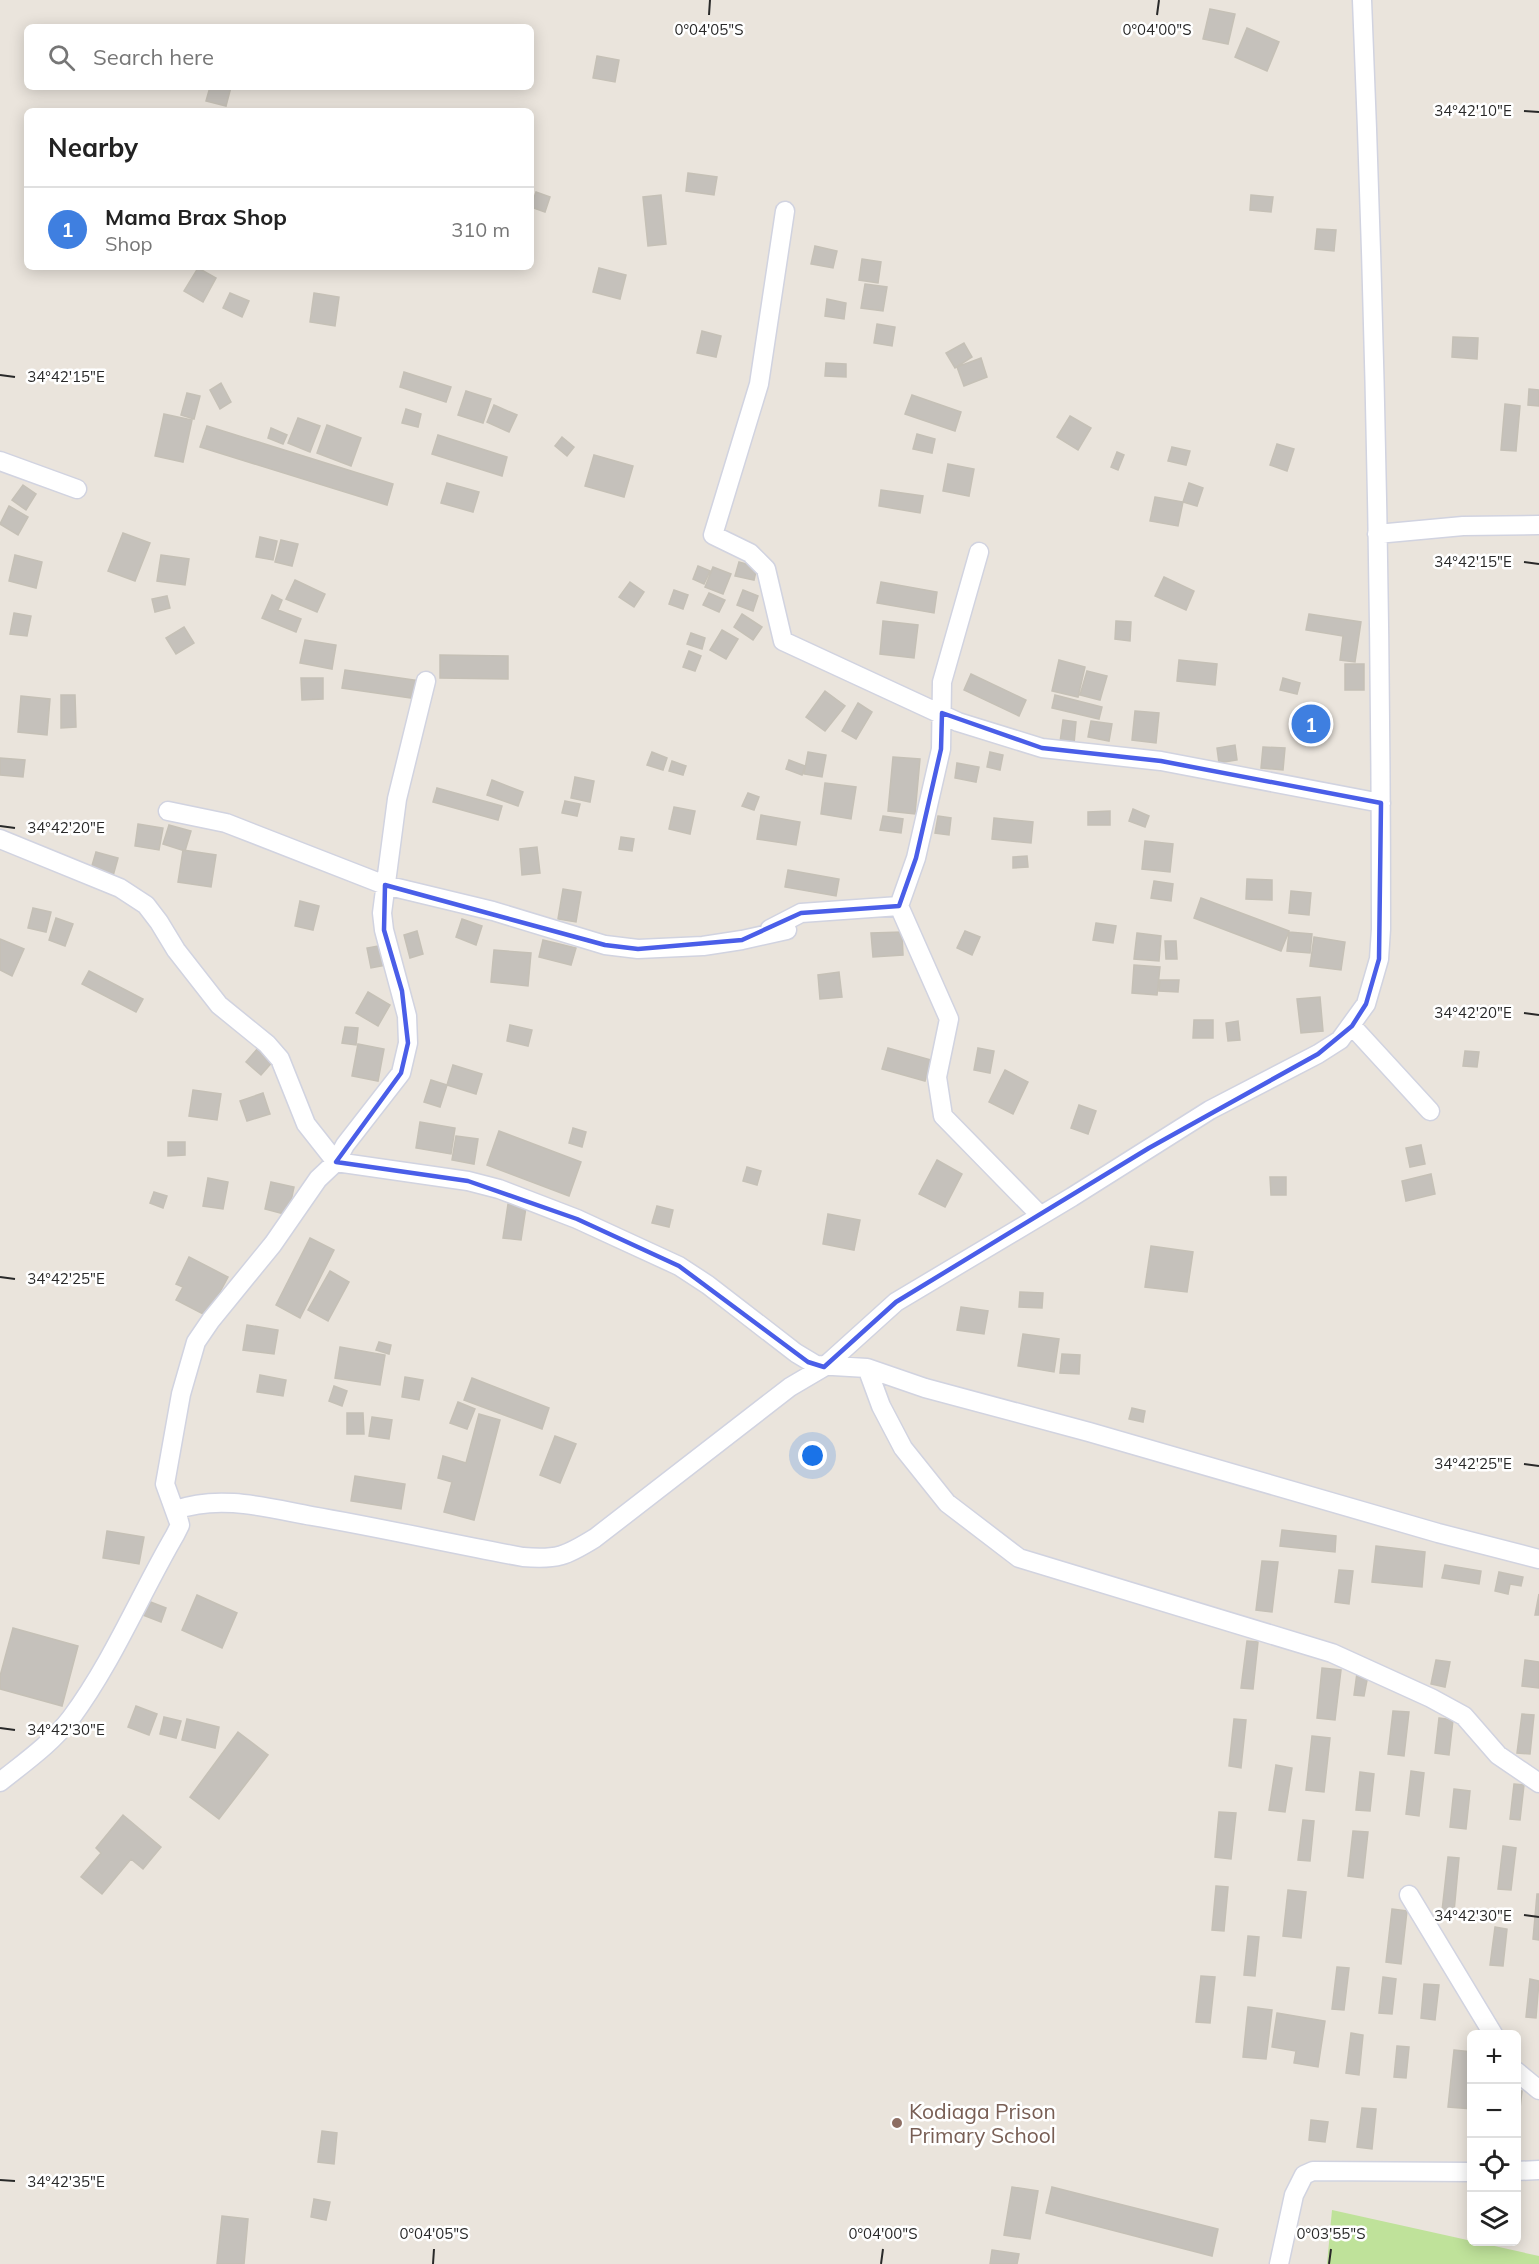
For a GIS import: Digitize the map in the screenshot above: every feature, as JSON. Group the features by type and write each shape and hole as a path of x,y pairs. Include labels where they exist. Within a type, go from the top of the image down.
{"street":[{"path":"0,1782 50,1741 70,1719 98,1677 180,1525 176,1510 187,1506 237,1503 353,1523 523,1557 546,1559 567,1555 595,1538 790,1387 824,1367 896,1302 1210,1110 1325,1050 1340,1040 1352,1026 1366,1004 1379,959 1381,929 1373,294 1362,0"},
{"path":"785,211 759,384 713,535 750,553 766,569 783,641 958,722 1042,748 1161,761 1381,803"},
{"path":"0,461 76,489"},
{"path":"1377,534 1463,526 1539,525"},
{"path":"979,552 942,682 941,749 916,858 899,906 949,1019 937,1077 943,1116 1040,1215"},
{"path":"180,1525 165,1484 181,1394 196,1342 273,1244 318,1179 336,1162 345,1144 401,1073 408,1043 407,1016 384,930 382,913 397,799 426,681"},
{"path":"168,811 226,823 385,885 493,911 605,945 638,949 703,946 787,930"},
{"path":"0,839 120,888 146,905 176,950 219,1005 267,1044 280,1059 306,1124 336,1162 478,1184 499,1189 577,1219 679,1266 708,1285 808,1362 824,1367 867,1368 925,1388 1089,1432 1438,1533 1539,1559"},
{"path":"755,937 801,913 899,906"},
{"path":"1352,1026 1430,1111"},
{"path":"867,1368 881,1406 903,1448 932,1485 947,1503 1019,1558 1332,1653 1431,1698 1464,1716 1498,1755 1539,1783"},
{"path":"1409,1895 1491,2030"},
{"path":"1521,2074 1539,2090"},
{"path":"1521,2171 1539,2170"},
{"path":"1279,2264 1294,2195 1304,2175 1313,2171 1467,2172"}],"highlighted area":[{"path":"942,713 1042,748 1161,761 1381,803 1379,959 1366,1004 1352,1026 1318,1054 1149,1148 896,1302 824,1367 808,1362 679,1266 577,1219 468,1181 336,1162 401,1073 408,1043 402,991 384,930 385,885 605,945 638,949 742,940 801,913 899,906 916,858 941,749"}],"green space":[{"path":"1332,2210 1467,2240 1467,2246 1494,2246 1539,2256 1539,2264 1327,2264"}],"building":[{"path":"1210,9 1235,14 1228,44 1203,39"},
{"path":"1247,28 1279,42 1267,71 1235,57"},
{"path":"597,56 619,60 615,82 593,78"},
{"path":"209,90 230,90 226,106 206,101"},
{"path":"688,173 717,177 714,195 686,191"},
{"path":"536,192 550,197 545,212 534,208"},
{"path":"661,195 666,244 648,246 643,197"},
{"path":"1251,195 1273,197 1271,212 1250,210"},
{"path":"1317,229 1336,230 1334,251 1315,249"},
{"path":"815,246 837,251 833,268 811,264"},
{"path":"862,259 881,262 878,283 859,280"},
{"path":"599,268 626,275 620,299 593,292"},
{"path":"197,270 202,270 216,278 203,302 184,291"},
{"path":"865,284 887,287 883,311 861,308"},
{"path":"230,293 249,301 242,317 223,308"},
{"path":"314,293 339,297 335,326 310,322"},
{"path":"827,299 846,303 844,319 825,316"},
{"path":"877,324 895,327 892,346 874,343"},
{"path":"702,331 721,336 716,357 697,353"},
{"path":"1453,337 1478,338 1477,359 1452,357"},
{"path":"964,343 972,357 955,368 946,353"},
{"path":"981,358 987,377 964,386 957,367"},
{"path":"826,363 846,364 846,377 825,376"},
{"path":"404,372 451,387 446,402 400,387"},
{"path":"221,383 231,402 220,409 210,390"},
{"path":"1529,389 1539,390 1539,406 1528,405"},
{"path":"466,391 491,399 483,423 458,415"},
{"path":"187,393 200,396 194,419 181,415"},
{"path":"912,395 961,412 955,431 905,414"},
{"path":"1505,404 1520,406 1516,451 1501,450"},
{"path":"494,405 517,415 509,432 487,422"},
{"path":"406,409 421,414 418,427 402,423"},
{"path":"164,414 192,420 183,462 155,456"},
{"path":"1070,416 1091,428 1078,450 1057,437"},
{"path":"298,418 320,426 310,452 288,443"},
{"path":"327,425 361,438 351,466 317,453"},
{"path":"207,426 393,484 387,505 200,447"},
{"path":"271,428 287,435 283,444 268,438"},
{"path":"917,434 935,439 932,453 913,449"},
{"path":"438,435 507,457 502,476 432,454"},
{"path":"562,437 574,447 567,456 555,446"},
{"path":"1277,444 1294,449 1287,471 1270,465"},
{"path":"1172,447 1190,451 1186,465 1168,461"},
{"path":"1117,452 1124,455 1118,470 1111,467"},
{"path":"594,455 633,466 624,497 585,486"},
{"path":"948,464 974,469 969,496 943,491"},
{"path":"447,483 479,492 473,512 441,503"},
{"path":"1189,483 1203,488 1197,506 1183,502"},
{"path":"23,485 36,494 26,510 12,500"},
{"path":"881,490 923,496 920,513 879,506"},
{"path":"1155,497 1183,502 1178,526 1150,521"},
{"path":"9,506 28,517 18,535 0,524"},
{"path":"123,533 150,543 135,581 108,571"},
{"path":"260,537 277,541 273,560 256,557"},
{"path":"281,540 298,544 292,566 275,562"},
{"path":"15,555 42,562 36,588 9,581"},
{"path":"161,555 189,559 185,585 157,581"},
{"path":"739,562 757,567 754,580 735,576"},
{"path":"698,566 710,571 704,584 693,579"},
{"path":"713,567 731,574 723,594 705,587"},
{"path":"1164,577 1194,591 1186,610 1155,596"},
{"path":"295,580 325,594 317,612 286,599"},
{"path":"630,582 644,592 634,607 619,597"},
{"path":"881,582 937,592 934,613 877,603"},
{"path":"674,590 688,595 683,609 669,604"},
{"path":"743,590 758,596 753,611 737,605"},
{"path":"709,593 725,600 719,612 703,605"},
{"path":"272,595 282,600 278,610 301,619 296,632 262,618"},
{"path":"167,596 170,608 155,612 152,599"},
{"path":"14,613 31,616 27,636 10,634"},
{"path":"742,614 762,627 753,640 734,627"},
{"path":"1309,614 1361,622 1355,662 1340,660 1343,636 1306,630"},
{"path":"883,621 918,625 914,658 880,654"},
{"path":"1116,621 1131,622 1130,641 1115,639"},
{"path":"184,627 194,643 176,654 166,638"},
{"path":"722,630 738,639 726,659 710,650"},
{"path":"691,633 705,638 702,649 687,644"},
{"path":"305,640 336,645 332,669 300,663"},
{"path":"689,651 701,656 695,671 683,667"},
{"path":"440,655 508,656 508,679 440,678"},
{"path":"1059,660 1085,667 1078,697 1052,691"},
{"path":"1179,660 1217,664 1215,685 1177,681"},
{"path":"1345,664 1364,664 1364,690 1345,690"},
{"path":"345,670 420,681 417,699 342,688"},
{"path":"1087,671 1107,676 1100,700 1080,695"},
{"path":"971,674 1026,700 1019,716 964,690"},
{"path":"301,678 323,678 323,699 302,700"},
{"path":"1283,678 1300,683 1297,694 1280,690"},
{"path":"825,691 845,706 825,731 806,717"},
{"path":"61,695 75,695 76,727 61,728"},
{"path":"1055,695 1102,707 1099,719 1052,708"},
{"path":"21,696 50,699 47,735 18,732"},
{"path":"858,703 872,712 856,739 842,731"},
{"path":"1135,711 1159,713 1156,743 1132,740"},
{"path":"1063,720 1076,722 1074,744 1060,742"},
{"path":"1091,721 1112,724 1109,741 1088,737"},
{"path":"1235,745 1237,760 1219,763 1217,748"},
{"path":"1263,747 1285,748 1283,770 1261,768"},
{"path":"652,752 667,758 663,770 647,765"},
{"path":"808,752 826,755 822,777 804,774"},
{"path":"990,752 1003,755 1000,770 987,767"},
{"path":"893,757 920,759 915,814 888,811"},
{"path":"0,758 25,760 23,777 0,775"},
{"path":"789,760 805,766 802,775 786,769"},
{"path":"672,761 686,766 683,775 669,771"},
{"path":"957,763 979,767 976,782 955,778"},
{"path":"575,777 594,781 590,802 571,798"},
{"path":"492,780 523,792 518,806 487,795"},
{"path":"825,783 856,787 851,819 821,814"},
{"path":"437,788 502,806 498,820 433,802"},
{"path":"748,793 759,797 754,810 742,806"},
{"path":"565,801 580,804 577,816 562,813"},
{"path":"674,807 695,811 690,834 669,829"},
{"path":"1133,809 1149,816 1145,827 1129,821"},
{"path":"1110,811 1110,825 1088,825 1088,812"},
{"path":"761,815 800,822 796,845 757,839"},
{"path":"883,816 903,819 901,833 880,830"},
{"path":"938,816 951,818 949,835 935,833"},
{"path":"994,818 1033,822 1031,843 992,839"},
{"path":"138,824 163,828 159,850 135,846"},
{"path":"169,825 191,831 185,851 163,844"},
{"path":"621,837 634,839 632,851 619,849"},
{"path":"1145,841 1173,844 1170,872 1142,869"},
{"path":"537,847 540,873 522,875 520,849"},
{"path":"183,850 216,855 211,887 178,882"},
{"path":"96,852 118,858 113,876 91,869"},
{"path":"1027,856 1028,867 1013,868 1013,857"},
{"path":"788,870 839,879 836,896 785,887"},
{"path":"1247,879 1272,880 1272,900 1246,899"},
{"path":"1154,881 1173,884 1171,901 1151,898"},
{"path":"563,889 581,892 576,922 558,919"},
{"path":"1291,891 1311,893 1309,915 1289,913"},
{"path":"1201,898 1289,931 1281,951 1194,918"},
{"path":"300,901 319,906 313,930 295,926"},
{"path":"33,908 51,912 46,932 28,928"},
{"path":"56,918 73,924 65,946 49,940"},
{"path":"462,919 482,926 476,945 456,937"},
{"path":"1096,923 1116,926 1113,943 1093,940"},
{"path":"417,931 423,954 410,958 404,935"},
{"path":"965,931 980,937 972,955 957,948"},
{"path":"902,932 903,955 873,957 871,933"},
{"path":"1289,932 1312,934 1310,953 1287,951"},
{"path":"1137,933 1161,936 1159,961 1134,959"},
{"path":"1314,937 1345,942 1341,970 1310,966"},
{"path":"0,939 24,949 12,976 0,970"},
{"path":"543,940 576,948 571,965 539,957"},
{"path":"1165,941 1176,941 1177,959 1166,959"},
{"path":"383,945 387,965 371,968 367,948"},
{"path":"494,950 531,953 528,986 491,982"},
{"path":"1134,965 1160,967 1157,995 1132,993"},
{"path":"89,971 143,999 136,1012 82,984"},
{"path":"839,972 842,997 820,999 818,975"},
{"path":"1160,980 1179,980 1178,992 1159,991"},
{"path":"368,992 390,1005 378,1026 356,1013"},
{"path":"1320,997 1323,1031 1301,1033 1297,999"},
{"path":"1194,1020 1213,1020 1213,1038 1193,1038"},
{"path":"1238,1021 1240,1040 1228,1041 1226,1023"},
{"path":"510,1025 532,1030 528,1046 507,1041"},
{"path":"345,1027 358,1028 356,1045 342,1043"},
{"path":"358,1044 384,1049 378,1081 352,1076"},
{"path":"259,1047 274,1060 261,1075 246,1062"},
{"path":"888,1048 931,1060 925,1081 882,1069"},
{"path":"978,1048 994,1051 990,1073 974,1070"},
{"path":"1465,1051 1479,1052 1477,1067 1463,1066"},
{"path":"453,1065 482,1074 476,1094 447,1085"},
{"path":"1005,1070 1028,1082 1013,1114 989,1102"},
{"path":"431,1080 447,1085 440,1107 424,1102"},
{"path":"193,1090 221,1094 217,1120 189,1116"},
{"path":"263,1093 270,1114 247,1121 240,1101"},
{"path":"1079,1105 1096,1111 1088,1134 1071,1128"},
{"path":"420,1122 455,1128 451,1154 416,1148"},
{"path":"573,1128 586,1132 582,1147 569,1143"},
{"path":"499,1131 581,1162 569,1196 487,1165"},
{"path":"456,1136 478,1139 474,1164 452,1160"},
{"path":"168,1142 185,1142 185,1155 168,1156"},
{"path":"1421,1145 1425,1164 1410,1167 1406,1148"},
{"path":"937,1160 962,1174 945,1207 919,1194"},
{"path":"747,1167 761,1171 757,1185 743,1181"},
{"path":"1431,1174 1435,1194 1406,1201 1402,1181"},
{"path":"1270,1177 1286,1177 1286,1195 1271,1195"},
{"path":"208,1178 228,1182 223,1209 203,1206"},
{"path":"271,1182 294,1187 288,1215 265,1209"},
{"path":"154,1192 167,1196 163,1208 150,1203"},
{"path":"508,1204 526,1207 521,1240 503,1238"},
{"path":"657,1206 673,1210 669,1227 652,1223"},
{"path":"828,1214 860,1220 854,1250 823,1244"},
{"path":"310,1238 334,1250 300,1318 276,1305"},
{"path":"1151,1246 1193,1252 1187,1292 1145,1287"},
{"path":"189,1257 228,1277 207,1316 176,1300 183,1287 176,1284"},
{"path":"330,1271 349,1282 328,1321 308,1310"},
{"path":"1020,1292 1043,1293 1042,1308 1019,1307"},
{"path":"961,1307 988,1311 984,1334 957,1330"},
{"path":"247,1325 278,1330 274,1354 243,1350"},
{"path":"1023,1334 1059,1339 1054,1372 1018,1366"},
{"path":"379,1342 391,1345 389,1354 376,1350"},
{"path":"340,1347 385,1355 380,1385 335,1378"},
{"path":"1062,1354 1080,1355 1079,1374 1060,1373"},
{"path":"260,1375 286,1380 283,1396 257,1392"},
{"path":"405,1377 423,1380 419,1400 402,1397"},
{"path":"472,1378 549,1408 542,1429 464,1400"},
{"path":"334,1386 347,1391 342,1406 329,1401"},
{"path":"458,1402 475,1409 467,1429 450,1423"},
{"path":"1132,1408 1145,1411 1143,1422 1129,1419"},
{"path":"347,1413 363,1413 364,1434 347,1434"},
{"path":"479,1414 500,1420 474,1520 444,1512 452,1482 438,1478 443,1456 466,1463"},
{"path":"372,1417 392,1420 389,1439 369,1436"},
{"path":"555,1436 576,1444 560,1483 540,1475"},
{"path":"355,1476 405,1484 401,1509 351,1501"},
{"path":"1282,1530 1336,1536 1335,1552 1280,1546"},
{"path":"107,1531 144,1537 139,1564 103,1558"},
{"path":"1376,1546 1425,1552 1422,1587 1372,1582"},
{"path":"1262,1561 1278,1562 1272,1612 1256,1610"},
{"path":"1445,1565 1481,1571 1479,1584 1442,1578"},
{"path":"1339,1570 1353,1571 1349,1604 1335,1602"},
{"path":"1499,1572 1523,1577 1521,1586 1510,1584 1508,1594 1495,1591"},
{"path":"1539,1594 1539,1615 1535,1615"},
{"path":"197,1595 237,1613 222,1648 182,1630"},
{"path":"148,1601 166,1608 161,1622 143,1615"},
{"path":"13,1628 78,1646 62,1706 0,1689 0,1676"},
{"path":"1247,1641 1258,1642 1253,1689 1241,1688"},
{"path":"1436,1660 1450,1662 1445,1687 1431,1684"},
{"path":"1525,1660 1539,1662 1539,1688 1522,1686"},
{"path":"1322,1668 1341,1670 1335,1720 1317,1718"},
{"path":"1357,1673 1368,1675 1364,1696 1354,1695"},
{"path":"136,1706 157,1714 149,1735 128,1727"},
{"path":"1393,1711 1409,1712 1404,1756 1388,1754"},
{"path":"1522,1714 1534,1715 1530,1754 1517,1753"},
{"path":"164,1717 181,1721 176,1738 160,1734"},
{"path":"1439,1718 1453,1720 1449,1755 1435,1753"},
{"path":"187,1719 219,1727 215,1748 182,1740"},
{"path":"1234,1719 1246,1720 1241,1768 1229,1766"},
{"path":"238,1732 268,1755 219,1819 190,1797"},
{"path":"1312,1736 1330,1738 1324,1792 1306,1790"},
{"path":"1276,1765 1292,1768 1285,1812 1269,1810"},
{"path":"1411,1771 1424,1773 1419,1816 1406,1814"},
{"path":"1360,1772 1374,1774 1370,1811 1356,1810"},
{"path":"1514,1784 1524,1785 1520,1820 1510,1819"},
{"path":"1454,1789 1470,1791 1466,1829 1450,1827"},
{"path":"1219,1812 1236,1813 1231,1859 1215,1857"},
{"path":"123,1815 161,1847 143,1869 131,1859 102,1894 81,1877 101,1853 96,1848"},
{"path":"1303,1820 1314,1821 1310,1861 1298,1860"},
{"path":"1353,1831 1368,1832 1363,1878 1348,1876"},
{"path":"1503,1846 1516,1848 1511,1890 1498,1889"},
{"path":"1448,1857 1459,1858 1454,1912 1442,1911"},
{"path":"1216,1886 1228,1887 1224,1931 1212,1930"},
{"path":"1288,1890 1306,1892 1301,1938 1283,1936"},
{"path":"1537,1894 1539,1894 1539,1940 1533,1939"},
{"path":"1392,1909 1407,1911 1401,1964 1386,1962"},
{"path":"1495,1927 1507,1929 1503,1966 1490,1965"},
{"path":"1248,1936 1259,1937 1255,1976 1244,1975"},
{"path":"1337,1967 1349,1968 1344,2010 1332,2009"},
{"path":"1201,1976 1215,1977 1210,2023 1196,2022"},
{"path":"1383,1977 1396,1979 1392,2014 1379,2013"},
{"path":"1530,1979 1539,1981 1536,2018 1526,2017"},
{"path":"1424,1984 1439,1985 1435,2020 1421,2018"},
{"path":"1248,2007 1272,2010 1266,2059 1243,2057"},
{"path":"1277,2013 1325,2021 1318,2067 1294,2063 1296,2051 1272,2047"},
{"path":"1351,2033 1363,2035 1359,2075 1346,2073"},
{"path":"1397,2046 1409,2047 1406,2078 1394,2077"},
{"path":"1454,2050 1467,2051 1467,2109 1448,2107"},
{"path":"1362,2108 1376,2109 1372,2149 1357,2147"},
{"path":"1311,2120 1328,2122 1325,2142 1309,2140"},
{"path":"322,2131 337,2133 334,2164 318,2162"},
{"path":"1012,2187 1038,2191 1030,2239 1004,2235"},
{"path":"1052,2187 1218,2229 1212,2256 1046,2213"},
{"path":"314,2199 330,2202 326,2220 311,2217"},
{"path":"222,2216 248,2219 244,2264 217,2264"},
{"path":"992,2250 1019,2254 1017,2264 990,2264"}],"place":[{"name":"Mama Brax Shop","path":"1311,724"},
{"name":"Kodiaga Prison Primary School","path":"897,2123"}]}
